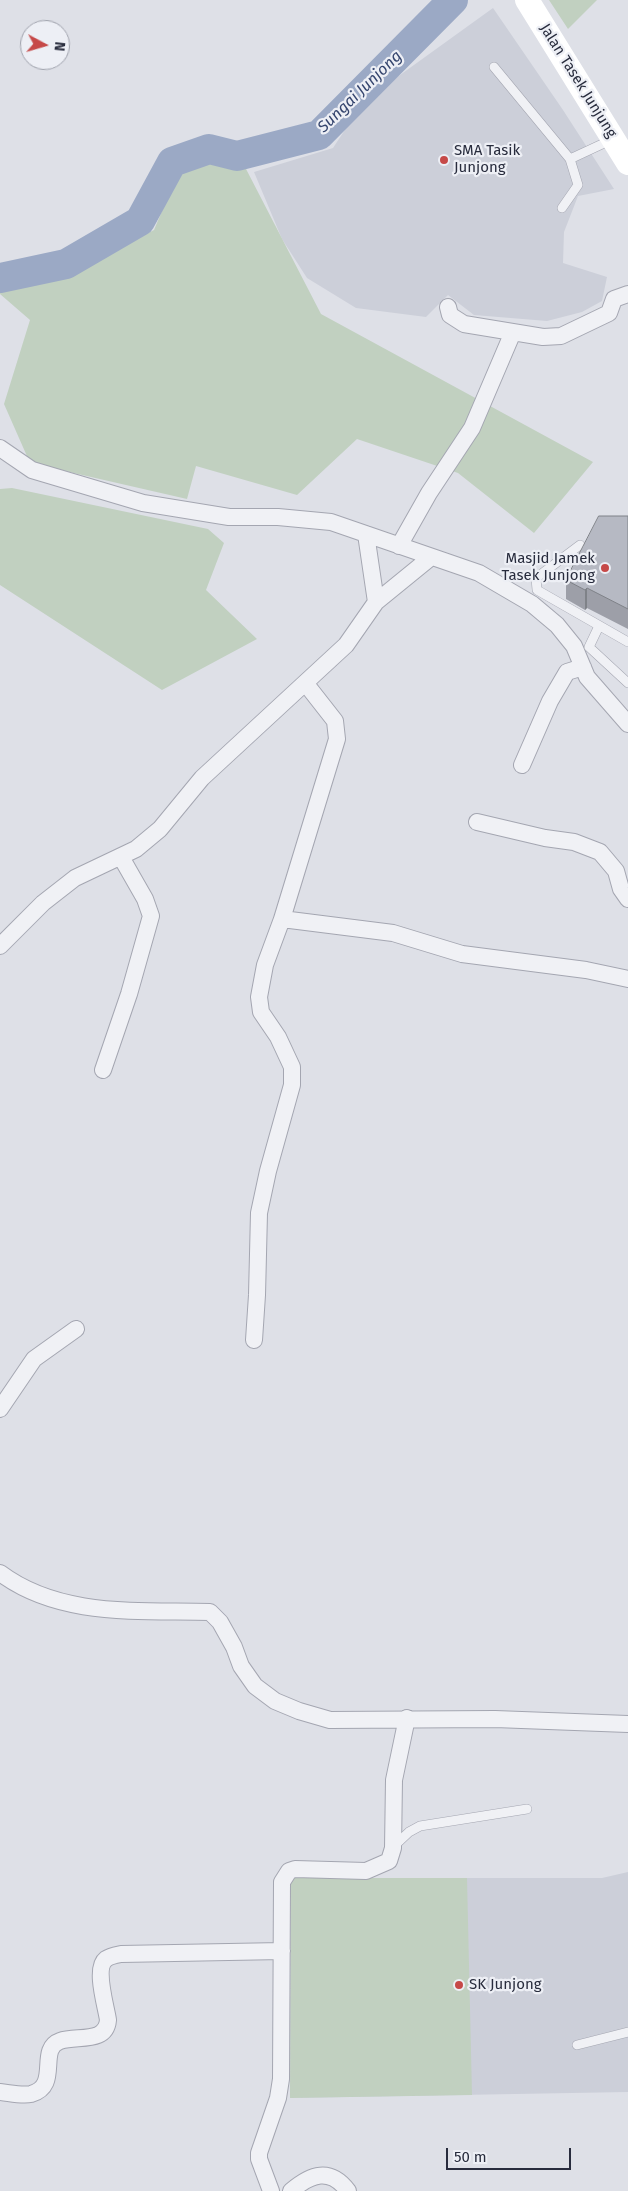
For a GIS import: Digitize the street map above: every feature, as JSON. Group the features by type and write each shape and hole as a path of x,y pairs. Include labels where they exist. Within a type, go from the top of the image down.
{"main road":[{"name":"Jalan Tasek Junjung","path":"527,0 628,163"}],"street":[{"path":"448,307 450,315 464,324 543,337 561,336 609,313 614,299 628,294"},
{"path":"399,546 429,493 472,428 513,332"},
{"path":"0,448 32,470 143,503 229,517 278,517 331,522 430,558 479,573 532,604 557,625 574,646 587,677 628,724"},
{"path":"366,534 376,602"},
{"path":"0,946 43,903 62,888 76,878 136,849 160,829 202,778 306,684 346,645 376,602 430,558"},
{"path":"522,766 550,701 567,672 583,668"},
{"path":"254,1340 260,1213 268,1171 292,1086 290,1060 278,1037 260,1012 259,996 266,965 337,739 335,721 306,684"},
{"path":"477,822 545,838 574,842 600,852 616,871 621,889 628,899"},
{"path":"103,1070 129,994 152,916 146,899 121,857"},
{"path":"282,919 393,933 462,954 586,970 628,979"},
{"path":"0,1409 34,1359 76,1328"},
{"path":"0,1573 15,1584 39,1596 84,1607 210,1612 220,1622 234,1647 241,1666 255,1686 275,1701 299,1711 330,1720 407,1718 628,1724"},
{"path":"271,2191 259,2159 259,2153 278,2098 281,2079 282,1882 289,1871 296,1869 366,1871 389,1861 393,1848 394,1780 407,1718"},
{"path":"0,2092 30,2094 38,2091 45,2084 48,2076 49,2055 54,2044 61,2040 96,2036 104,2032 108,2020 100,1972 102,1964 106,1959 121,1954 282,1952"},
{"path":"291,2191 310,2178 322,2175 333,2177 342,2183 348,2191"}],"lane":[{"path":"494,67 570,159 578,185 562,208"},
{"path":"570,159 613,139"},
{"path":"580,545 536,578 537,590 628,642"},
{"path":"599,626 589,647 628,683"},
{"path":"393,1848 409,1832 420,1826 527,1809"},
{"path":"577,2045 628,2032"}],"shaded area":[{"name":"SMA Tasik Junjong","path":"493,8 563,110 614,189 578,196 564,232 563,263 607,277 602,301 582,312 547,321 474,315 448,295 426,317 356,308 307,278 282,239 254,172 333,148 364,101"},
{"name":"SK Junjong","path":"628,1872 628,2092 290,2098 291,1878 602,1878"}],"green space":[{"path":"549,0 597,0 568,29"},
{"path":"213,162 245,167 321,314 593,462 534,533 458,473 357,439 297,495 196,466 187,499 30,463 4,404 30,320 0,294 0,289 63,275 154,230 179,171"},
{"path":"12,488 208,529 224,543 206,590 257,639 162,690 0,585 0,489"},
{"path":"291,1878 467,1878 472,2095 290,2098"}],"building":[{"name":"Masjid Jamek Tasek Junjong","path":"599,516 628,516 628,609 587,588 585,590 566,580"}],"waterway":[{"name":"Sungai Junjong","path":"0,278 66,264 140,221 172,162 209,149 237,156 319,135 453,0"}],"place":[{"name":"SMA Tasik Junjong","path":"444,160"},
{"name":"Masjid Jamek Tasek Junjong","path":"605,568"},
{"name":"SK Junjong","path":"459,1985"}]}
